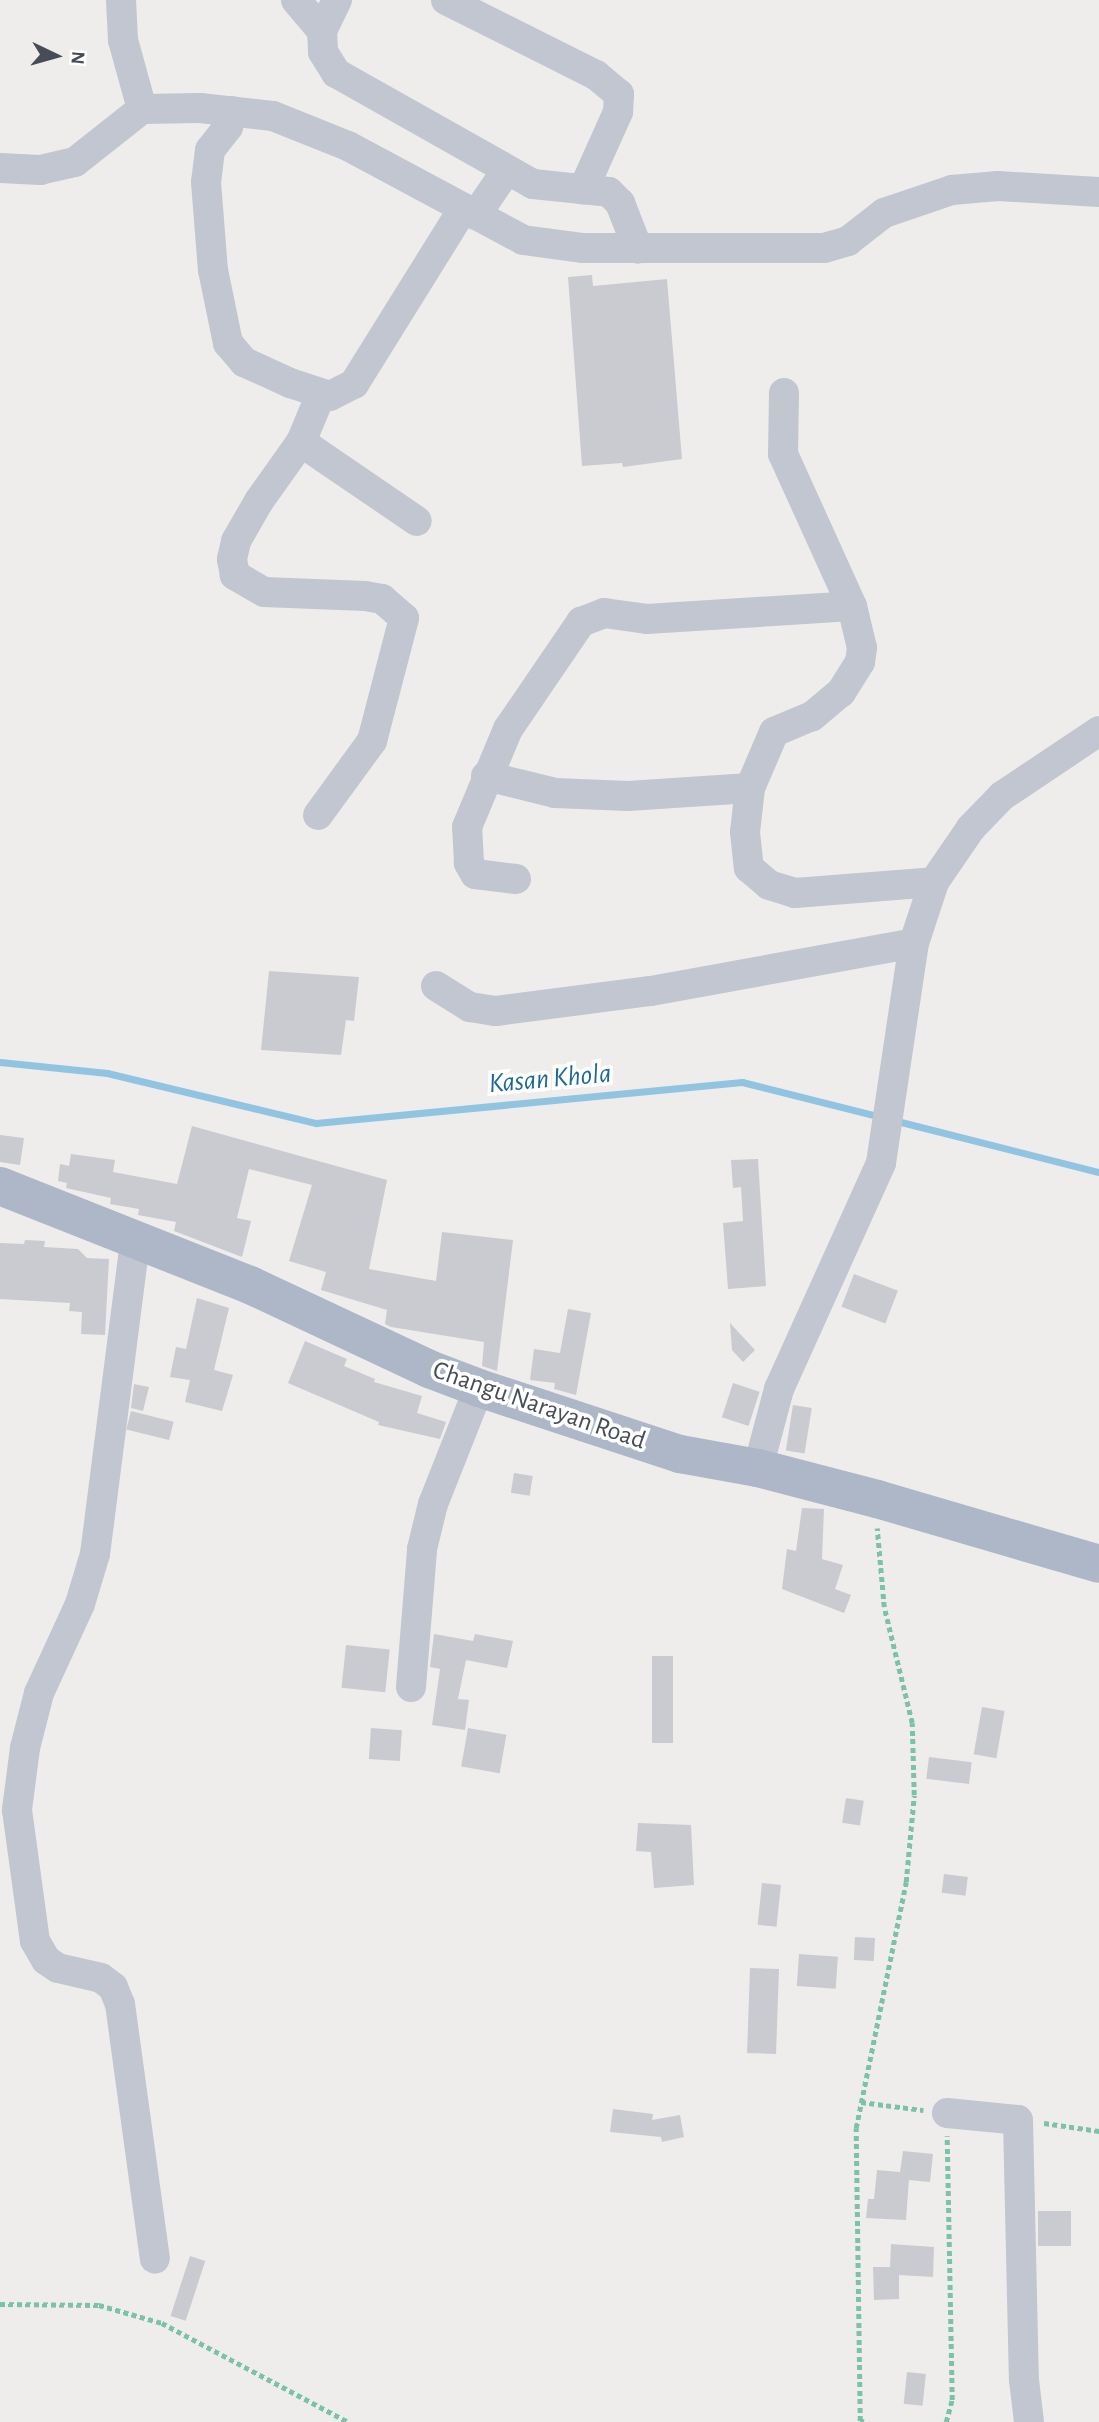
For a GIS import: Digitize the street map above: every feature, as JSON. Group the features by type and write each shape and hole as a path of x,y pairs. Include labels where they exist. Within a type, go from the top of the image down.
{"main road":[{"name":"Changu Narayan Road","path":"0,1186 135,1242 250,1285 429,1369 479,1388 680,1454 758,1468 877,1499 1099,1564"}],"street":[{"path":"121,0 123,40 142,108"},
{"path":"296,0 322,31"},
{"path":"337,0 322,31 323,51 336,73 533,184 609,192 620,203 638,249"},
{"path":"446,0 596,75 619,94 618,112 583,190"},
{"path":"0,168 40,170 75,162 142,108 232,111 305,125 523,240 638,249 824,248 848,242 884,213 952,190 998,186 1099,192"},
{"path":"232,111 228,127 210,150 206,182 213,270 228,343 244,362 330,396 354,384 470,212 506,171"},
{"path":"784,393 783,454 852,606 862,648 860,662 841,692 812,716 774,732 750,788 745,832 749,868 769,885 796,893 934,883"},
{"path":"318,815 372,741 404,618 382,599 320,592 264,592 235,575 236,541 301,442 321,394"},
{"path":"301,442 417,521"},
{"path":"516,879 475,874 469,863 467,827 486,776 508,729 582,622 604,613 647,619 852,606"},
{"path":"758,1468 779,1389 881,1163 914,943 934,883 971,828 1002,796 1099,731"},
{"path":"486,776 555,793 628,796 750,788"},
{"path":"436,986 470,1007 496,1011 651,992 914,943"},
{"path":"135,1242 95,1554 80,1604 39,1693 25,1748 18,1810 35,1941 46,1960 58,1968 101,1978 113,1987 120,2004 155,2259"},
{"path":"411,1687 422,1549 433,1504 479,1388"},
{"path":"947,2113 1018,2120 1024,2380 1029,2422"}],"path":[{"path":"864,2422 860,2421 856,2128 906,1882 914,1795 912,1723 884,1607 877,1499"},
{"path":"861,2102 947,2113 952,2400 946,2422"},
{"path":"1018,2120 1099,2131"},
{"path":"0,2304 99,2305 162,2323 348,2422"}],"building":[{"path":"592,275 593,286 667,279 682,459 623,467 622,463 582,466 568,277"},
{"path":"269,971 359,977 354,1021 346,1020 341,1055 261,1050"},
{"path":"192,1126 387,1180 369,1269 436,1281 442,1232 513,1240 497,1371 482,1366 484,1342 391,1327 385,1324 387,1310 321,1290 326,1272 289,1261 312,1185 249,1169 237,1218 251,1221 242,1257 174,1231 176,1222 138,1215 139,1209 110,1204 111,1198 66,1188 67,1183 58,1181 60,1164 69,1166 71,1154 115,1160 113,1172 177,1184"},
{"path":"0,1135 24,1138 20,1165 0,1162"},
{"path":"758,1159 766,1286 728,1289 723,1223 743,1221 741,1187 733,1188 731,1160"},
{"path":"25,1240 45,1241 44,1247 78,1249 87,1258 109,1259 105,1335 81,1334 82,1312 69,1311 70,1303 0,1299 0,1243 24,1244"},
{"path":"854,1274 898,1291 885,1324 841,1307"},
{"path":"197,1298 229,1308 214,1370 233,1375 222,1411 185,1402 190,1380 170,1377 176,1347 186,1349"},
{"path":"568,1309 591,1313 576,1395 554,1389 555,1383 530,1380 534,1349 560,1353"},
{"path":"730,1323 755,1350 743,1362 732,1350"},
{"path":"305,1341 347,1359 344,1366 375,1379 374,1382 422,1396 417,1413 446,1422 440,1439 378,1425 379,1422 288,1383"},
{"path":"733,1383 760,1392 749,1426 722,1417"},
{"path":"134,1384 149,1387 143,1411 131,1408"},
{"path":"793,1405 812,1408 805,1453 786,1450"},
{"path":"131,1411 174,1422 169,1440 126,1429"},
{"path":"514,1473 533,1476 530,1496 511,1493"},
{"path":"802,1508 824,1509 822,1559 843,1565 835,1589 851,1595 844,1613 782,1589 787,1549 796,1551"},
{"path":"434,1634 473,1641 475,1634 513,1641 507,1668 466,1660 458,1699 469,1700 465,1730 432,1725 440,1669 430,1667"},
{"path":"346,1645 390,1650 385,1692 342,1688"},
{"path":"652,1656 673,1656 673,1743 652,1743"},
{"path":"982,1707 1005,1711 996,1758 974,1754"},
{"path":"371,1728 402,1730 400,1761 369,1759"},
{"path":"468,1728 506,1735 500,1773 461,1766"},
{"path":"929,1757 972,1762 969,1784 926,1779"},
{"path":"846,1798 864,1801 860,1826 842,1823"},
{"path":"638,1823 691,1825 694,1885 654,1888 651,1852 636,1851"},
{"path":"944,1874 968,1877 966,1896 942,1893"},
{"path":"762,1883 781,1885 777,1927 758,1925"},
{"path":"855,1937 875,1938 874,1961 854,1960"},
{"path":"799,1954 838,1957 836,1989 797,1986"},
{"path":"750,1968 779,1969 776,2054 747,2053"},
{"path":"613,2109 653,2114 652,2120 680,2115 684,2137 662,2142 661,2137 610,2132"},
{"path":"903,2151 933,2154 930,2182 909,2180 906,2220 866,2218 868,2199 874,2199 877,2170 900,2172"},
{"path":"1038,2211 1071,2211 1071,2246 1038,2246"},
{"path":"891,2244 934,2247 933,2277 899,2275 899,2299 874,2300 873,2267 890,2267"},
{"path":"190,2256 205,2261 186,2321 171,2316"},
{"path":"907,2372 926,2374 923,2406 904,2404"}],"waterway":[{"name":"Kasan Khola","path":"0,1062 107,1073 316,1123 742,1082 881,1117"},
{"name":"Kasan Khola","path":"893,1120 1099,1172"}]}
